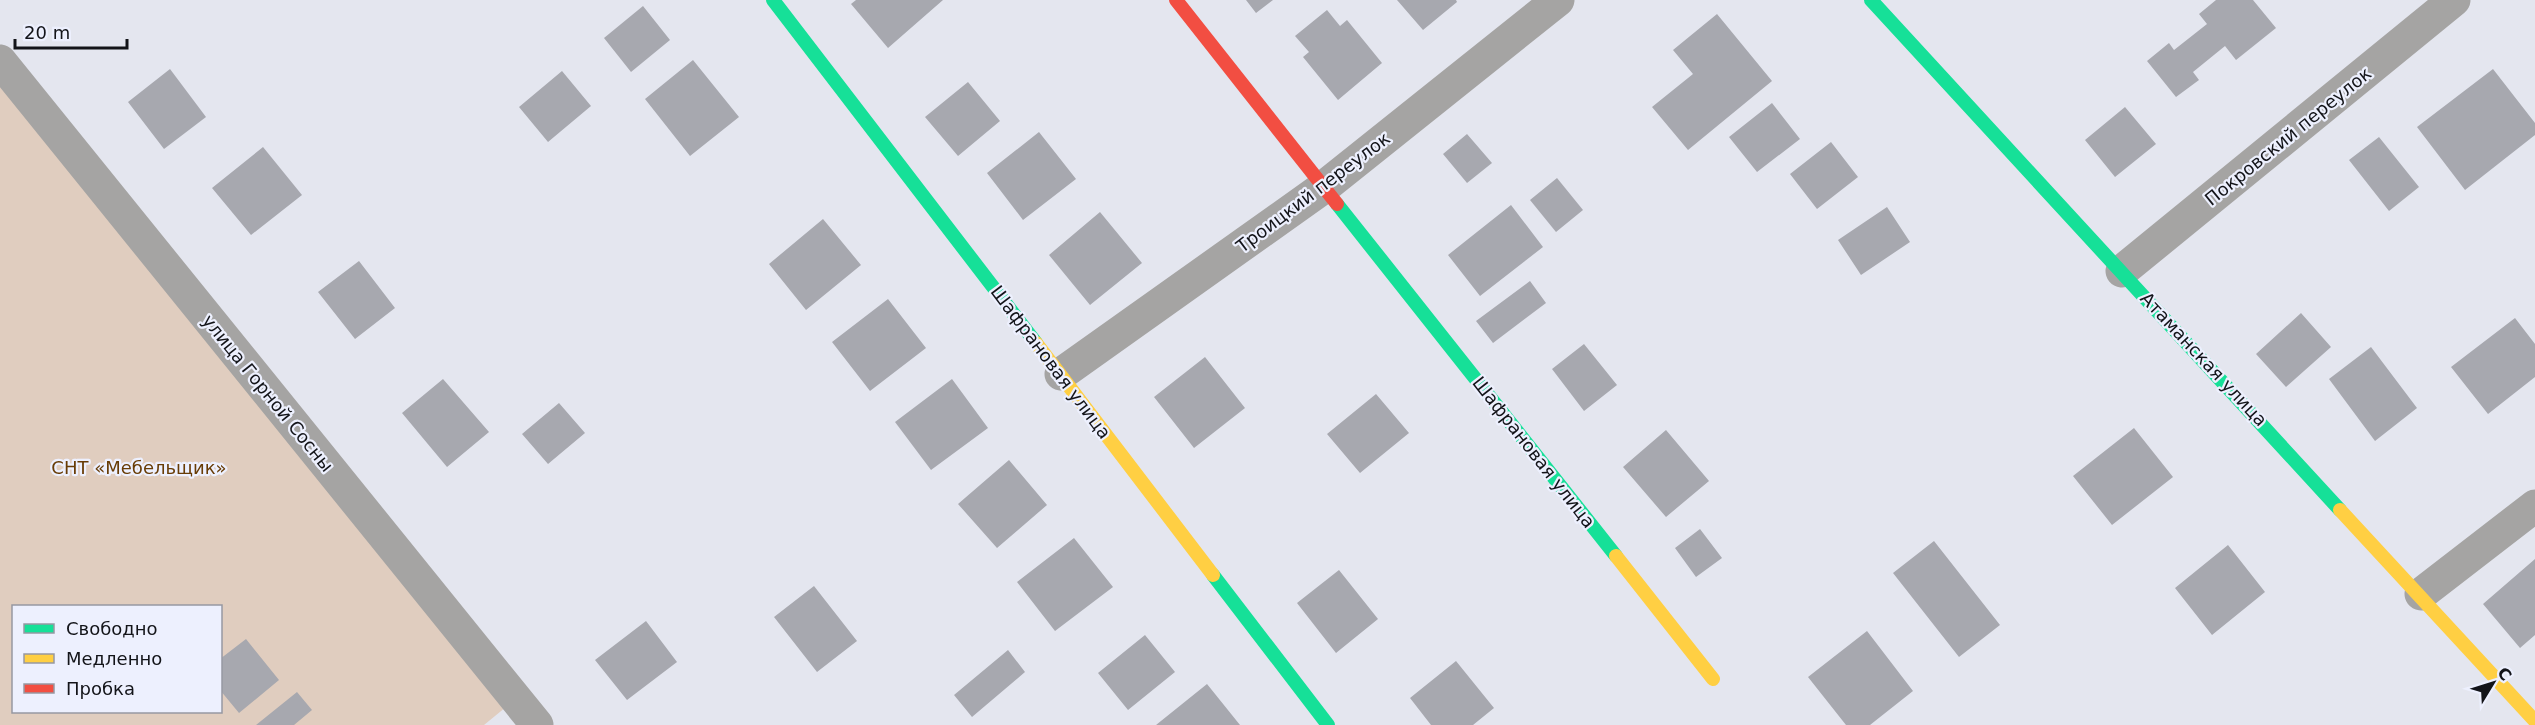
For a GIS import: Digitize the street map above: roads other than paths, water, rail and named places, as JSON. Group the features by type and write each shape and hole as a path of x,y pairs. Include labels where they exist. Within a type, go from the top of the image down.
{"street":[{"name":"Шафрановая улица","path":"773,0 1328,725"},
{"name":"Шафрановая улица","path":"1176,0 1713,679"},
{"name":"Троицкий переулок","path":"1061,374 1323,187 1558,0"},
{"name":"Атаманская улица","path":"1871,0 2421,594 2535,721"},
{"name":"Покровский переулок","path":"2122,271 2454,0"},
{"name":"улица Горной Сосны","path":"0,61 537,725"},
{"path":"2421,594 2535,506"}],"park label":[{"name":"СНТ «Мебельщик»","path":"139,467"}]}
